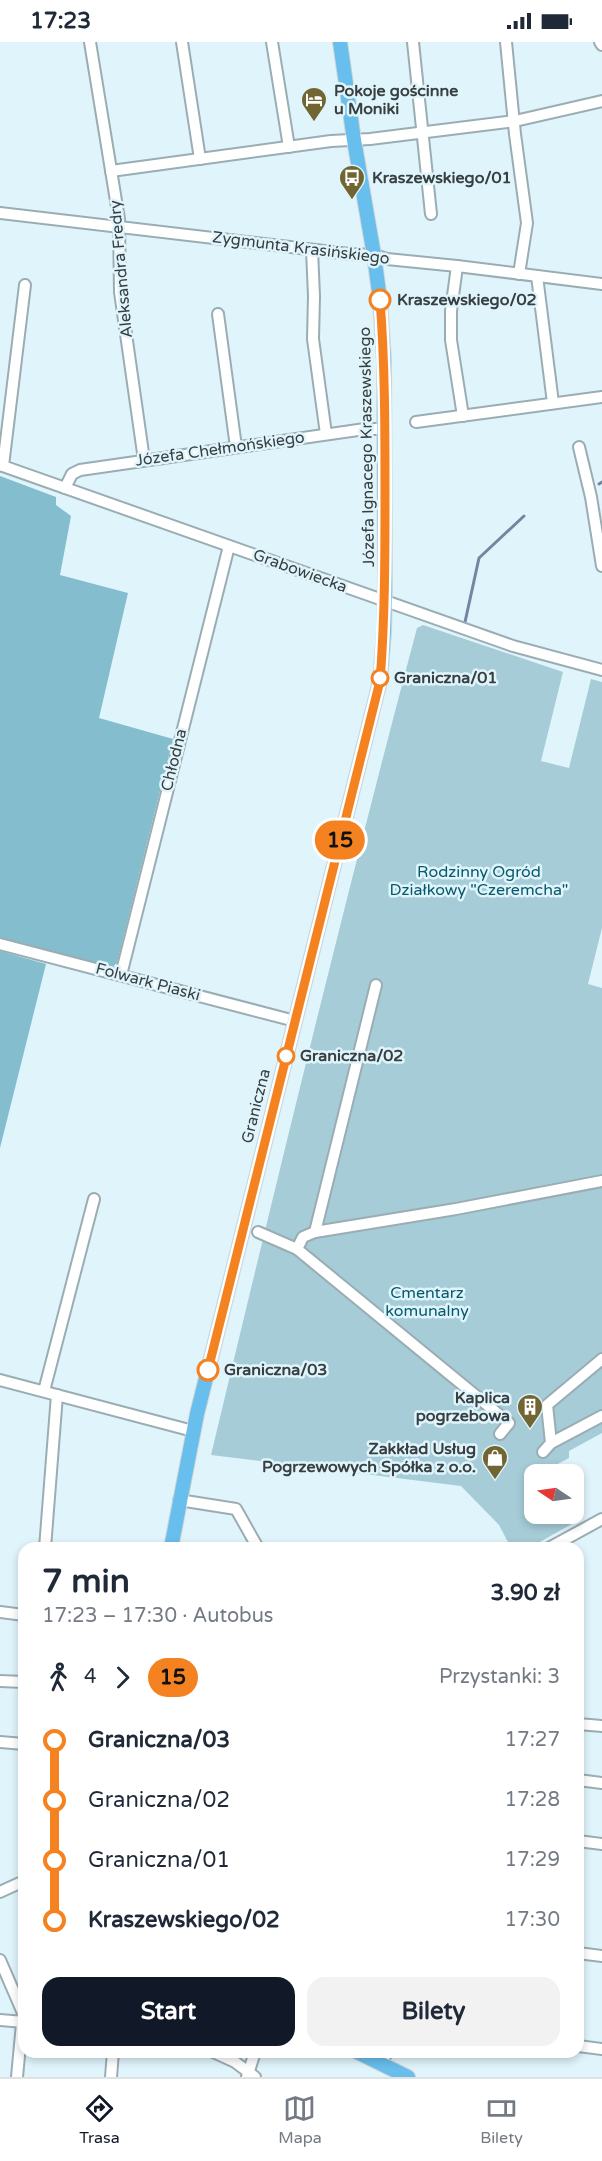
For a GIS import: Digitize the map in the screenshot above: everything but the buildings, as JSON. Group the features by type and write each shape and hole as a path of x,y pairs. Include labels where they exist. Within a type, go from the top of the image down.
{"main road":[{"name":"Józefa Ignacego Kraszewskiego","path":"340,42 380,300 384,361 385,602"},
{"name":"Graniczna","path":"172,1542 193,1431 380,681 385,602"},
{"path":"384,2058 408,2077"}],"street":[{"name":"Aleksandra Fredry","path":"90,42 120,227 120,291 144,460"},
{"path":"182,42 200,159"},
{"path":"272,42 289,147"},
{"path":"412,42 431,214"},
{"path":"506,42 527,223 519,274"},
{"path":"111,171 331,141 515,121 602,101"},
{"name":"Zygmunta Krasińskiego","path":"0,213 312,250 374,255 387,259 602,284"},
{"path":"312,250 314,339 326,434"},
{"path":"457,266 451,311 451,340 463,416"},
{"path":"537,276 554,403"},
{"path":"1,465 25,285"},
{"path":"218,314 236,447"},
{"path":"416,422 602,397"},
{"name":"Józefa Chełmońskiego","path":"64,488 72,474 80,470 326,434 385,429"},
{"path":"579,447 591,497 602,566"},
{"name":"Grabowiecka","path":"1,465 513,646 602,670"},
{"name":"Chłodna","path":"121,975 229,546"},
{"name":"Folwark Piaski","path":"0,944 295,1021"},
{"path":"315,1232 376,986"},
{"path":"297,1249 303,1237 315,1232 445,1211 602,1181"},
{"path":"44,1391 94,1199"},
{"path":"258,1232 297,1249 509,1423 500,1434"},
{"path":"602,1359 547,1405 547,1447 602,1416"},
{"path":"0,1380 193,1431"},
{"path":"45,1542 57,1395"},
{"path":"179,1500 236,1509 255,1542"},
{"path":"560,1542 602,1519"},
{"path":"0,1612 18,1614"},
{"path":"0,1681 18,1682"},
{"path":"584,1724 602,1726"},
{"path":"0,1742 18,1744"},
{"path":"584,1781 602,1783"},
{"path":"584,1842 602,1844"},
{"path":"0,1892 18,1884"},
{"path":"584,1954 602,1956"},
{"path":"0,1960 18,2001"},
{"path":"0,2020 18,2021"},
{"path":"584,2047 602,2049"},
{"path":"17,2077 19,2058"},
{"path":"111,2077 113,2058"},
{"path":"226,2058 250,2076 254,2058"}],"green space":[{"name":"Cmentarz komunalny","path":"423,625 563,672 541,761 569,768 591,679 602,682 602,928 588,984 602,988 602,1433 569,1451 569,1458 558,1464 524,1464 524,1524 572,1524 540,1542 508,1542 499,1525 461,1486 211,1455 363,834 417,628"}],"shaded area":[{"path":"0,476 56,497 56,505 71,516 60,575 128,593 99,718 173,739 117,963 109,970 0,940"},
{"path":"0,951 46,964 0,1148"}],"waterway":[{"path":"465,622 479,558 524,516"}],"bus line":[{"name":"15","path":"208,1370 380,681 384,632 386,419 380,300"}],"place":[{"name":"Pokoje gościnne u Moniki","path":"314,123"},
{"name":"Kraszewskiego/01","path":"352,201"},
{"name":"Kraszewskiego/02","path":"380,300"},
{"name":"Graniczna/01","path":"380,678"},
{"name":"Graniczna/02","path":"286,1056"},
{"name":"Graniczna/03","path":"208,1370"},
{"name":"Kaplica pogrzebowa","path":"530,1430"},
{"name":"Zakkład Usług Pogrzewowych Spółka z o.o.","path":"495,1481"}],"park label":[{"name":"Rodzinny Ogród Działkowy \"Czeremcha\"","path":"479,881"}]}
